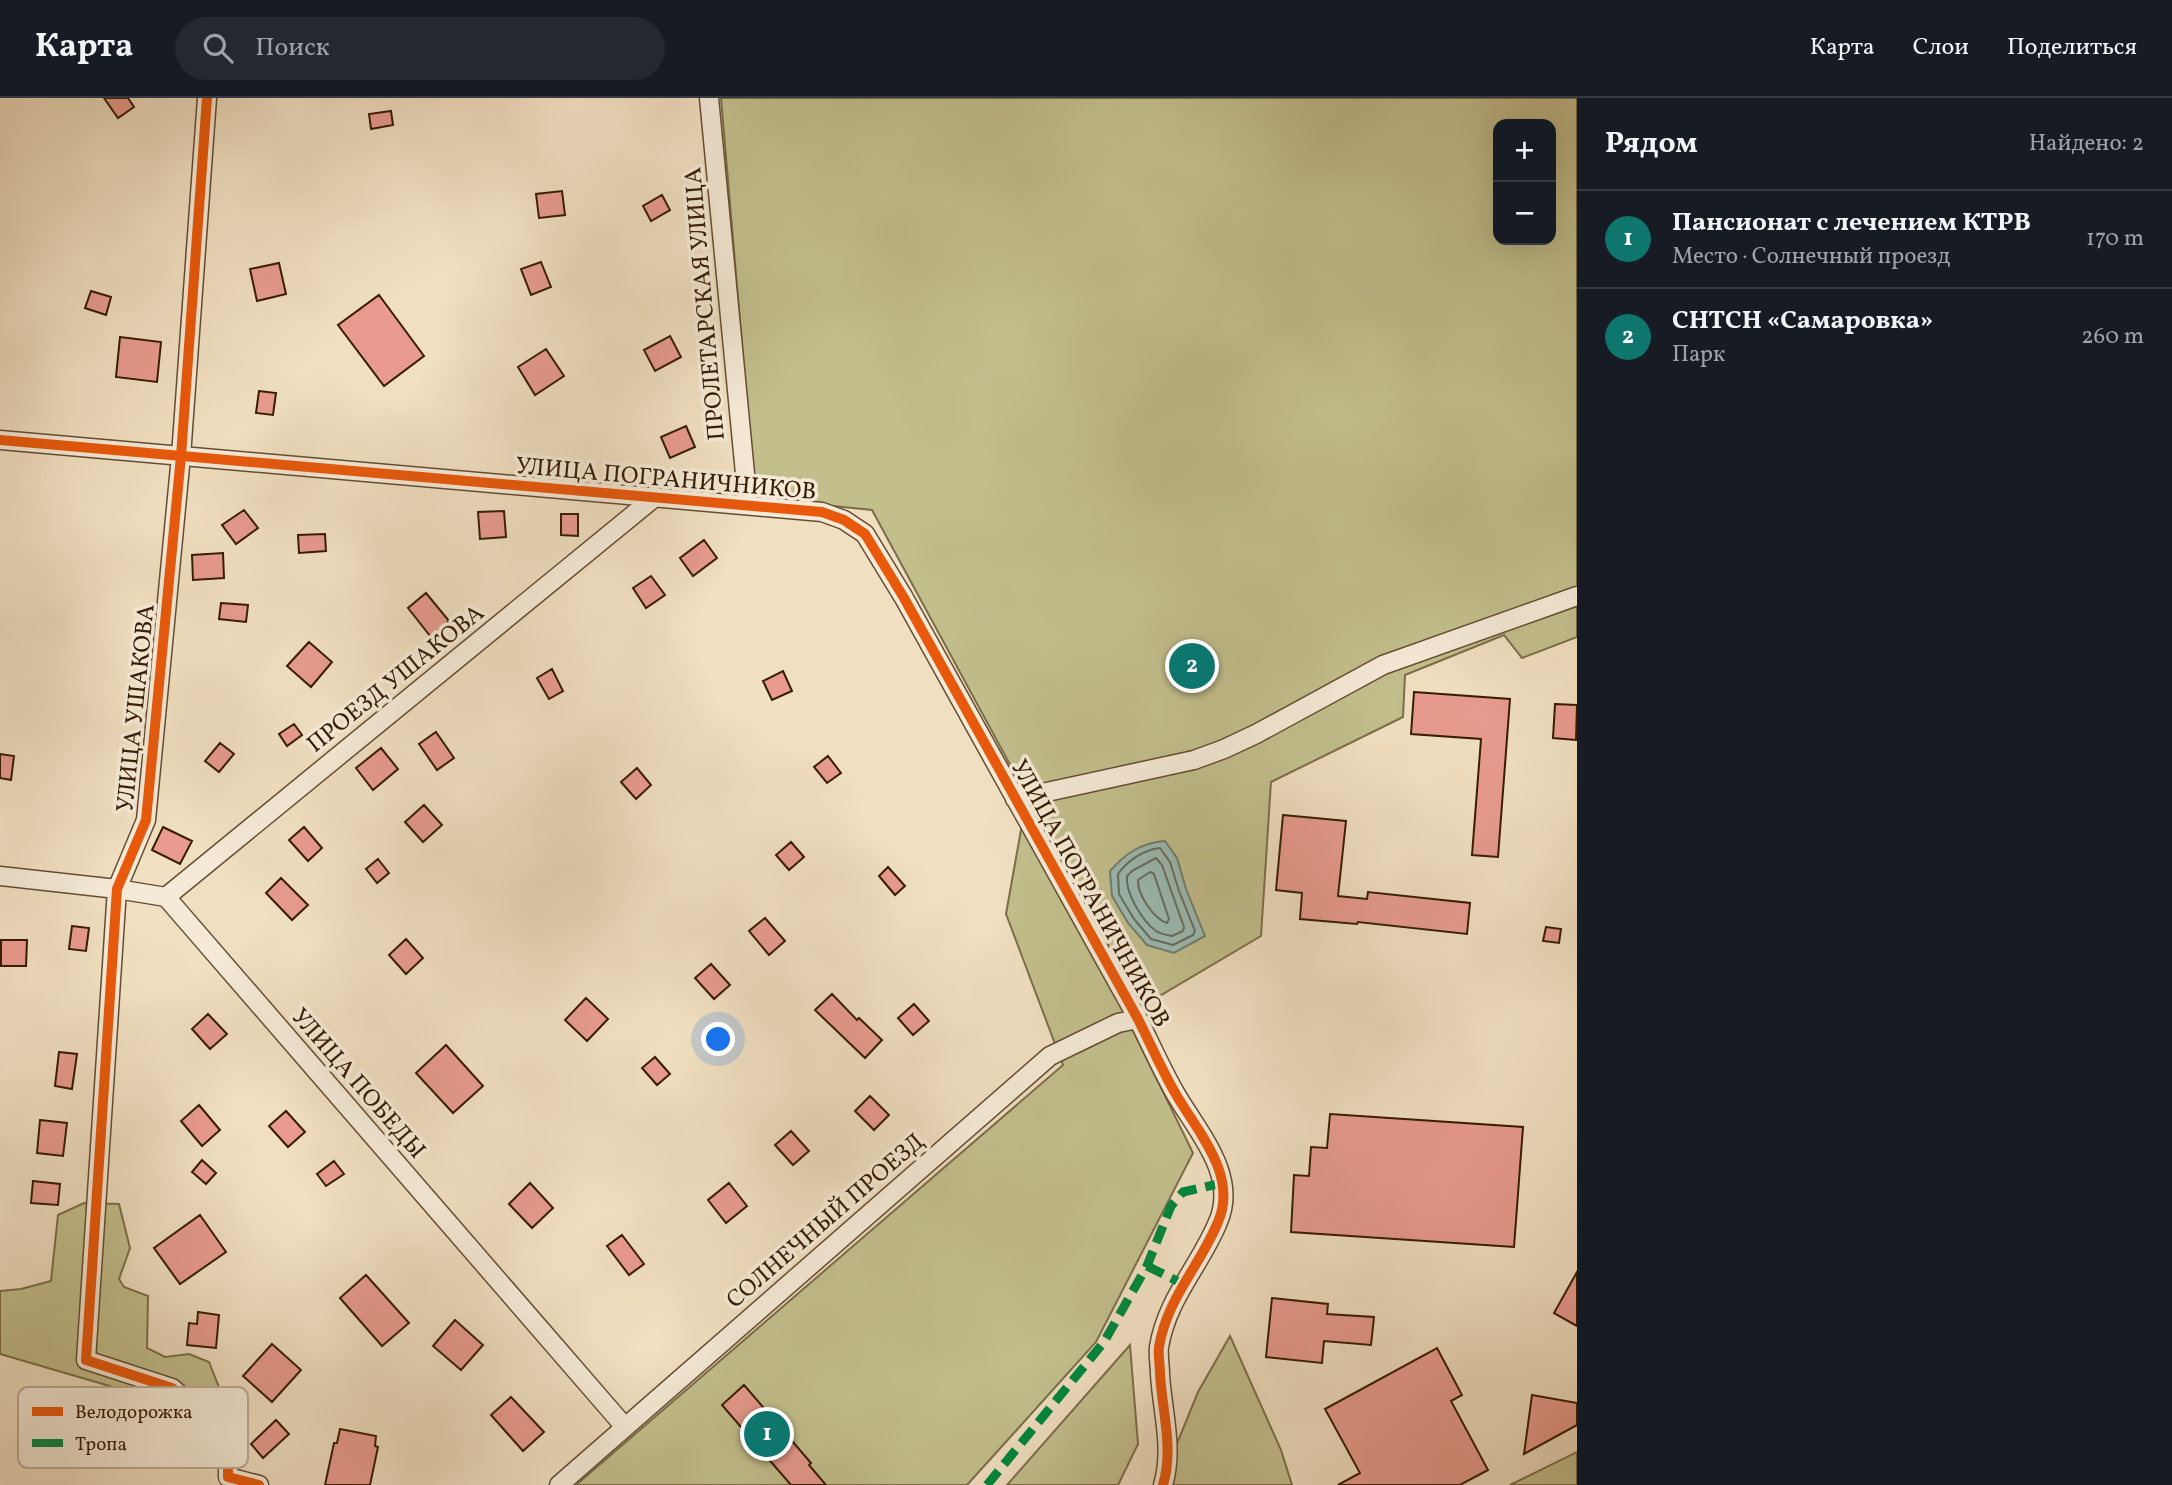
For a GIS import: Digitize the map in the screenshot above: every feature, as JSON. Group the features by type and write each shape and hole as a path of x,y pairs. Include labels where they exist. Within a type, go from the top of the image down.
{"street":[{"name":"УЛИЦА УШАКОВА","path":"169,1387 86,1360 117,889 146,820 181,456 207,98"},
{"name":"ПРОЛЕТАРСКАЯ УЛИЦА","path":"709,98 748,505"},
{"name":"УЛИЦА ПОГРАНИЧНИКОВ","path":"0,440 822,512 845,520 865,534 904,598 1138,1019 1174,1091 1214,1155 1222,1183 1219,1221 1175,1297 1159,1349 1168,1437 1168,1469 1163,1485"},
{"name":"ПРОЕЗД УШАКОВА","path":"166,897 655,497"},
{"path":"1015,799 1194,760 1224,750 1382,665 1577,596"},
{"path":"0,876 166,897"},
{"name":"УЛИЦА ПОБЕДЫ","path":"166,897 625,1427"},
{"name":"СОЛНЕЧНЫЙ ПРОЕЗД","path":"559,1485 1050,1056 1118,1023 1138,1019"},
{"name":"УЛИЦА УШАКОВА","path":"228,1468 228,1477 259,1485"}],"shaded area":[{"path":"721,98 1577,98 1577,637 1522,658 1504,635 1405,675 1403,717 1271,782 1261,936 1126,1016 1193,1153 1096,1342 967,1485 576,1485 1063,1065 1006,914 1026,802 1020,783 872,510 755,498"},
{"path":"84,1203 119,1204 130,1248 119,1279 124,1287 148,1296 147,1348 165,1357 189,1354 209,1362 219,1387 113,1387 0,1354 0,1291 51,1281 58,1215"},
{"path":"1230,1336 1281,1450 1292,1485 1160,1485 1198,1392"},
{"path":"1130,1345 1138,1444 1118,1485 1007,1485"},
{"path":"1577,1452 1577,1485 1510,1485"}],"water":[{"path":"1165,841 1177,858 1205,936 1174,953 1147,945 1128,923 1112,896 1110,871 1128,854 1141,847"}],"building":[{"path":"104,98 128,98 134,107 118,118"},
{"path":"391,111 393,125 371,129 369,114"},
{"path":"562,191 565,215 539,218 536,194"},
{"path":"662,195 670,210 651,221 643,206"},
{"path":"541,262 551,287 531,295 521,269"},
{"path":"279,263 286,294 257,301 250,269"},
{"path":"91,291 111,297 106,315 85,308"},
{"path":"379,295 424,356 384,386 338,325"},
{"path":"670,336 681,357 655,371 644,350"},
{"path":"120,337 161,342 157,382 116,377"},
{"path":"546,349 564,376 535,395 518,367"},
{"path":"259,391 276,393 273,415 256,413"},
{"path":"686,426 695,447 670,458 661,437"},
{"path":"244,510 258,528 236,544 222,525"},
{"path":"504,511 506,537 480,539 478,512"},
{"path":"561,514 578,514 578,536 561,535"},
{"path":"325,534 326,551 299,553 298,535"},
{"path":"704,540 717,558 693,576 680,558"},
{"path":"223,553 224,578 193,580 192,555"},
{"path":"651,576 665,595 646,608 633,588"},
{"path":"426,593 449,621 431,637 408,608"},
{"path":"221,603 248,605 246,622 219,619"},
{"path":"309,642 332,662 311,687 287,666"},
{"path":"552,669 563,691 549,699 537,678"},
{"path":"783,671 792,691 772,700 763,681"},
{"path":"1414,692 1510,699 1498,857 1472,855 1481,739 1411,734"},
{"path":"1555,704 1577,705 1576,740 1553,738"},
{"path":"294,724 302,735 287,746 279,734"},
{"path":"436,732 454,758 437,770 419,744"},
{"path":"220,743 234,754 219,772 205,761"},
{"path":"381,748 398,769 373,790 356,768"},
{"path":"0,754 14,756 11,780 0,778"},
{"path":"828,756 841,773 827,783 814,767"},
{"path":"637,768 651,785 636,799 621,782"},
{"path":"424,805 442,825 423,842 405,822"},
{"path":"1283,815 1346,821 1338,896 1367,899 1368,892 1470,903 1467,934 1358,922 1300,919 1302,893 1276,890"},
{"path":"163,827 192,841 180,864 152,850"},
{"path":"304,827 322,848 308,861 289,840"},
{"path":"791,842 804,857 789,870 776,855"},
{"path":"378,859 389,873 377,883 366,869"},
{"path":"888,867 905,886 895,895 879,876"},
{"path":"281,878 308,905 292,920 266,893"},
{"path":"765,918 785,941 769,955 749,931"},
{"path":"72,926 89,928 86,951 69,949"},
{"path":"1546,927 1561,929 1559,943 1543,941"},
{"path":"406,939 423,958 406,974 389,955"},
{"path":"1,940 27,940 26,966 1,966"},
{"path":"711,964 730,985 714,999 695,978"},
{"path":"832,994 857,1020 859,1018 882,1040 865,1058 815,1010"},
{"path":"586,998 608,1019 587,1041 565,1020"},
{"path":"914,1004 929,1021 913,1035 898,1018"},
{"path":"208,1014 227,1034 210,1049 192,1029"},
{"path":"446,1045 483,1086 453,1113 416,1073"},
{"path":"59,1052 77,1054 72,1089 55,1086"},
{"path":"655,1057 670,1074 657,1085 642,1068"},
{"path":"870,1096 889,1115 874,1130 855,1111"},
{"path":"199,1105 220,1130 202,1146 181,1121"},
{"path":"286,1111 305,1132 288,1147 269,1126"},
{"path":"1330,1114 1523,1127 1514,1247 1291,1232 1294,1175 1309,1176 1311,1147 1327,1148"},
{"path":"40,1120 67,1123 63,1156 37,1153"},
{"path":"791,1131 809,1151 793,1165 775,1145"},
{"path":"202,1160 216,1173 206,1184 192,1172"},
{"path":"334,1161 344,1174 326,1186 317,1174"},
{"path":"33,1181 60,1184 58,1205 31,1203"},
{"path":"530,1183 553,1208 532,1228 509,1204"},
{"path":"729,1183 747,1206 726,1223 708,1200"},
{"path":"200,1215 226,1252 180,1284 154,1248"},
{"path":"622,1235 644,1264 629,1275 607,1246"},
{"path":"1577,1272 1577,1326 1554,1313"},
{"path":"366,1275 409,1323 382,1346 340,1298"},
{"path":"1272,1298 1328,1304 1327,1314 1374,1317 1371,1345 1324,1341 1322,1363 1266,1357"},
{"path":"198,1312 219,1315 216,1348 187,1345 189,1323 197,1324"},
{"path":"455,1320 483,1345 461,1370 433,1346"},
{"path":"272,1344 301,1370 272,1402 243,1376"},
{"path":"1437,1348 1462,1395 1451,1401 1488,1470 1460,1485 1338,1485 1360,1473 1325,1409"},
{"path":"744,1385 811,1463 809,1465 826,1485 791,1485 722,1405"},
{"path":"1532,1395 1577,1403 1577,1425 1524,1454"},
{"path":"511,1397 544,1432 523,1451 491,1415"},
{"path":"276,1420 289,1434 263,1458 251,1444"},
{"path":"340,1429 376,1436 375,1446 378,1447 370,1485 325,1485 334,1443 337,1443"}],"marked path":[{"path":"987,1485 1104,1342 1147,1266 1171,1206 1183,1192 1222,1183"},
{"path":"1147,1266 1183,1284"}],"cycle path":[{"path":"169,1387 86,1360 117,889 146,820 181,456 207,98"},
{"path":"0,440 822,512 844,520 865,534 904,598 1219,1169 1223,1204 1218,1222 1176,1298 1163,1329 1159,1347 1167,1443 1163,1485"},
{"path":"228,1468 228,1477 259,1485"}],"place":[{"name":"СНТСН «Самаровка»","path":"1192,666"},
{"name":"Пансионат с лечением КТРВ","path":"767,1434"}]}
